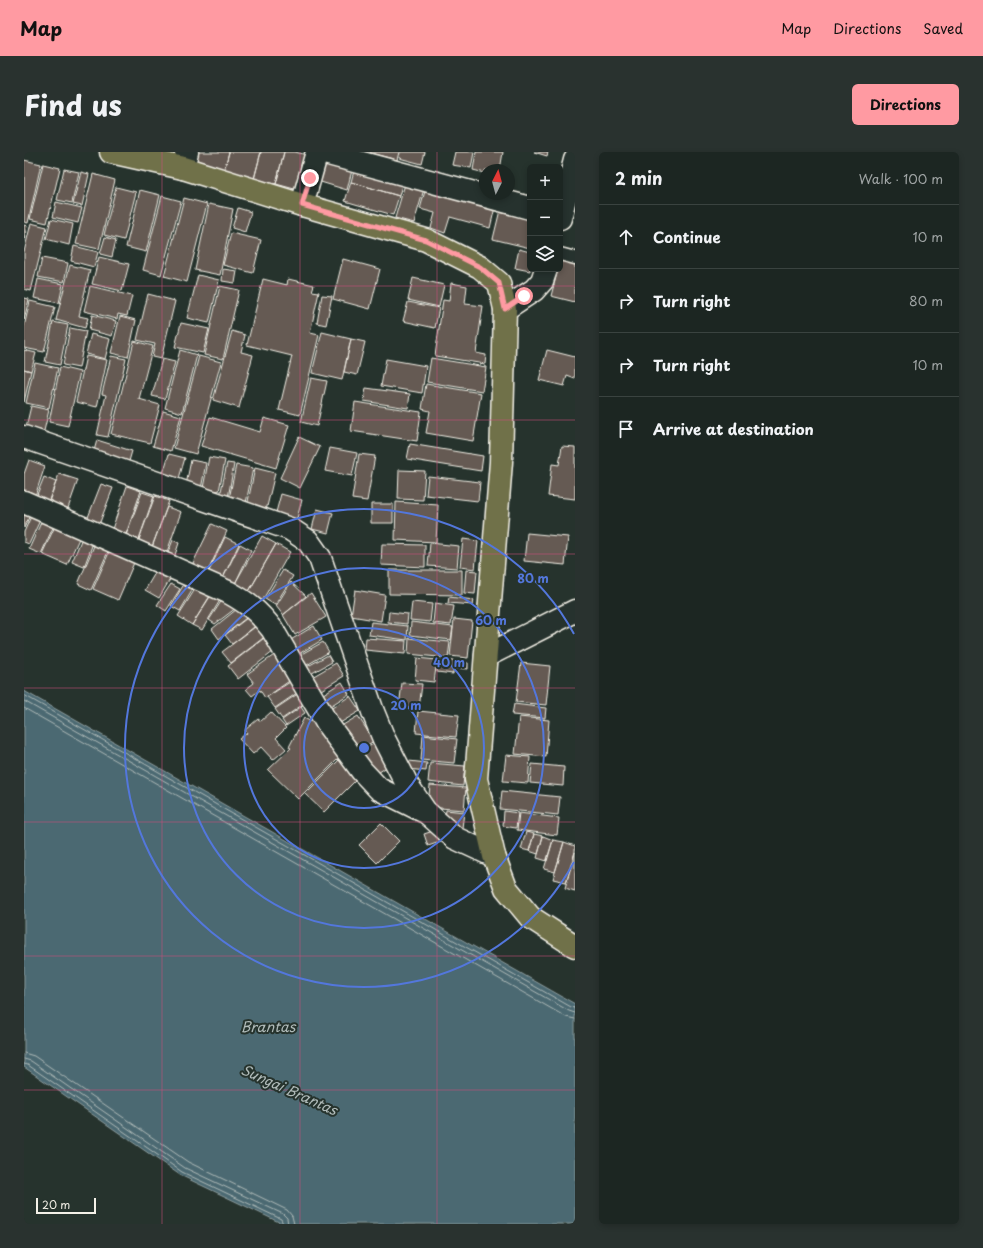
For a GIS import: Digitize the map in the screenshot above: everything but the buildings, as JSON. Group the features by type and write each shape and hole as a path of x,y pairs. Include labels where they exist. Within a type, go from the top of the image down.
{"main road":[{"path":"119,153 185,160 302,205 426,240 480,267 499,283 505,309 501,462 476,779 494,856 506,888 530,917 575,946"}],"street":[{"path":"302,205 317,152"},
{"path":"321,152 527,207"},
{"path":"563,206 575,160"},
{"path":"563,218 575,220"},
{"path":"505,309 534,290 542,281 545,272"},
{"path":"24,437 290,529 308,541 320,558 373,712 384,739 408,786 424,811"},
{"path":"24,502 228,592 247,602 261,614 272,629 328,725 362,771 379,789 424,811 455,838 494,856"},
{"path":"486,656 575,611"}],"lane":[{"path":"563,255 575,258"}],"water":[{"name":"Brantas","path":"24,691 575,1004 575,1224 283,1224 180,1175 24,1067"}],"route":[{"path":"310,178 302,205 426,240 480,267 499,283 505,309 524,296"}],"water label":[{"name":"Sungai Brantas","path":"289,1090"}]}
